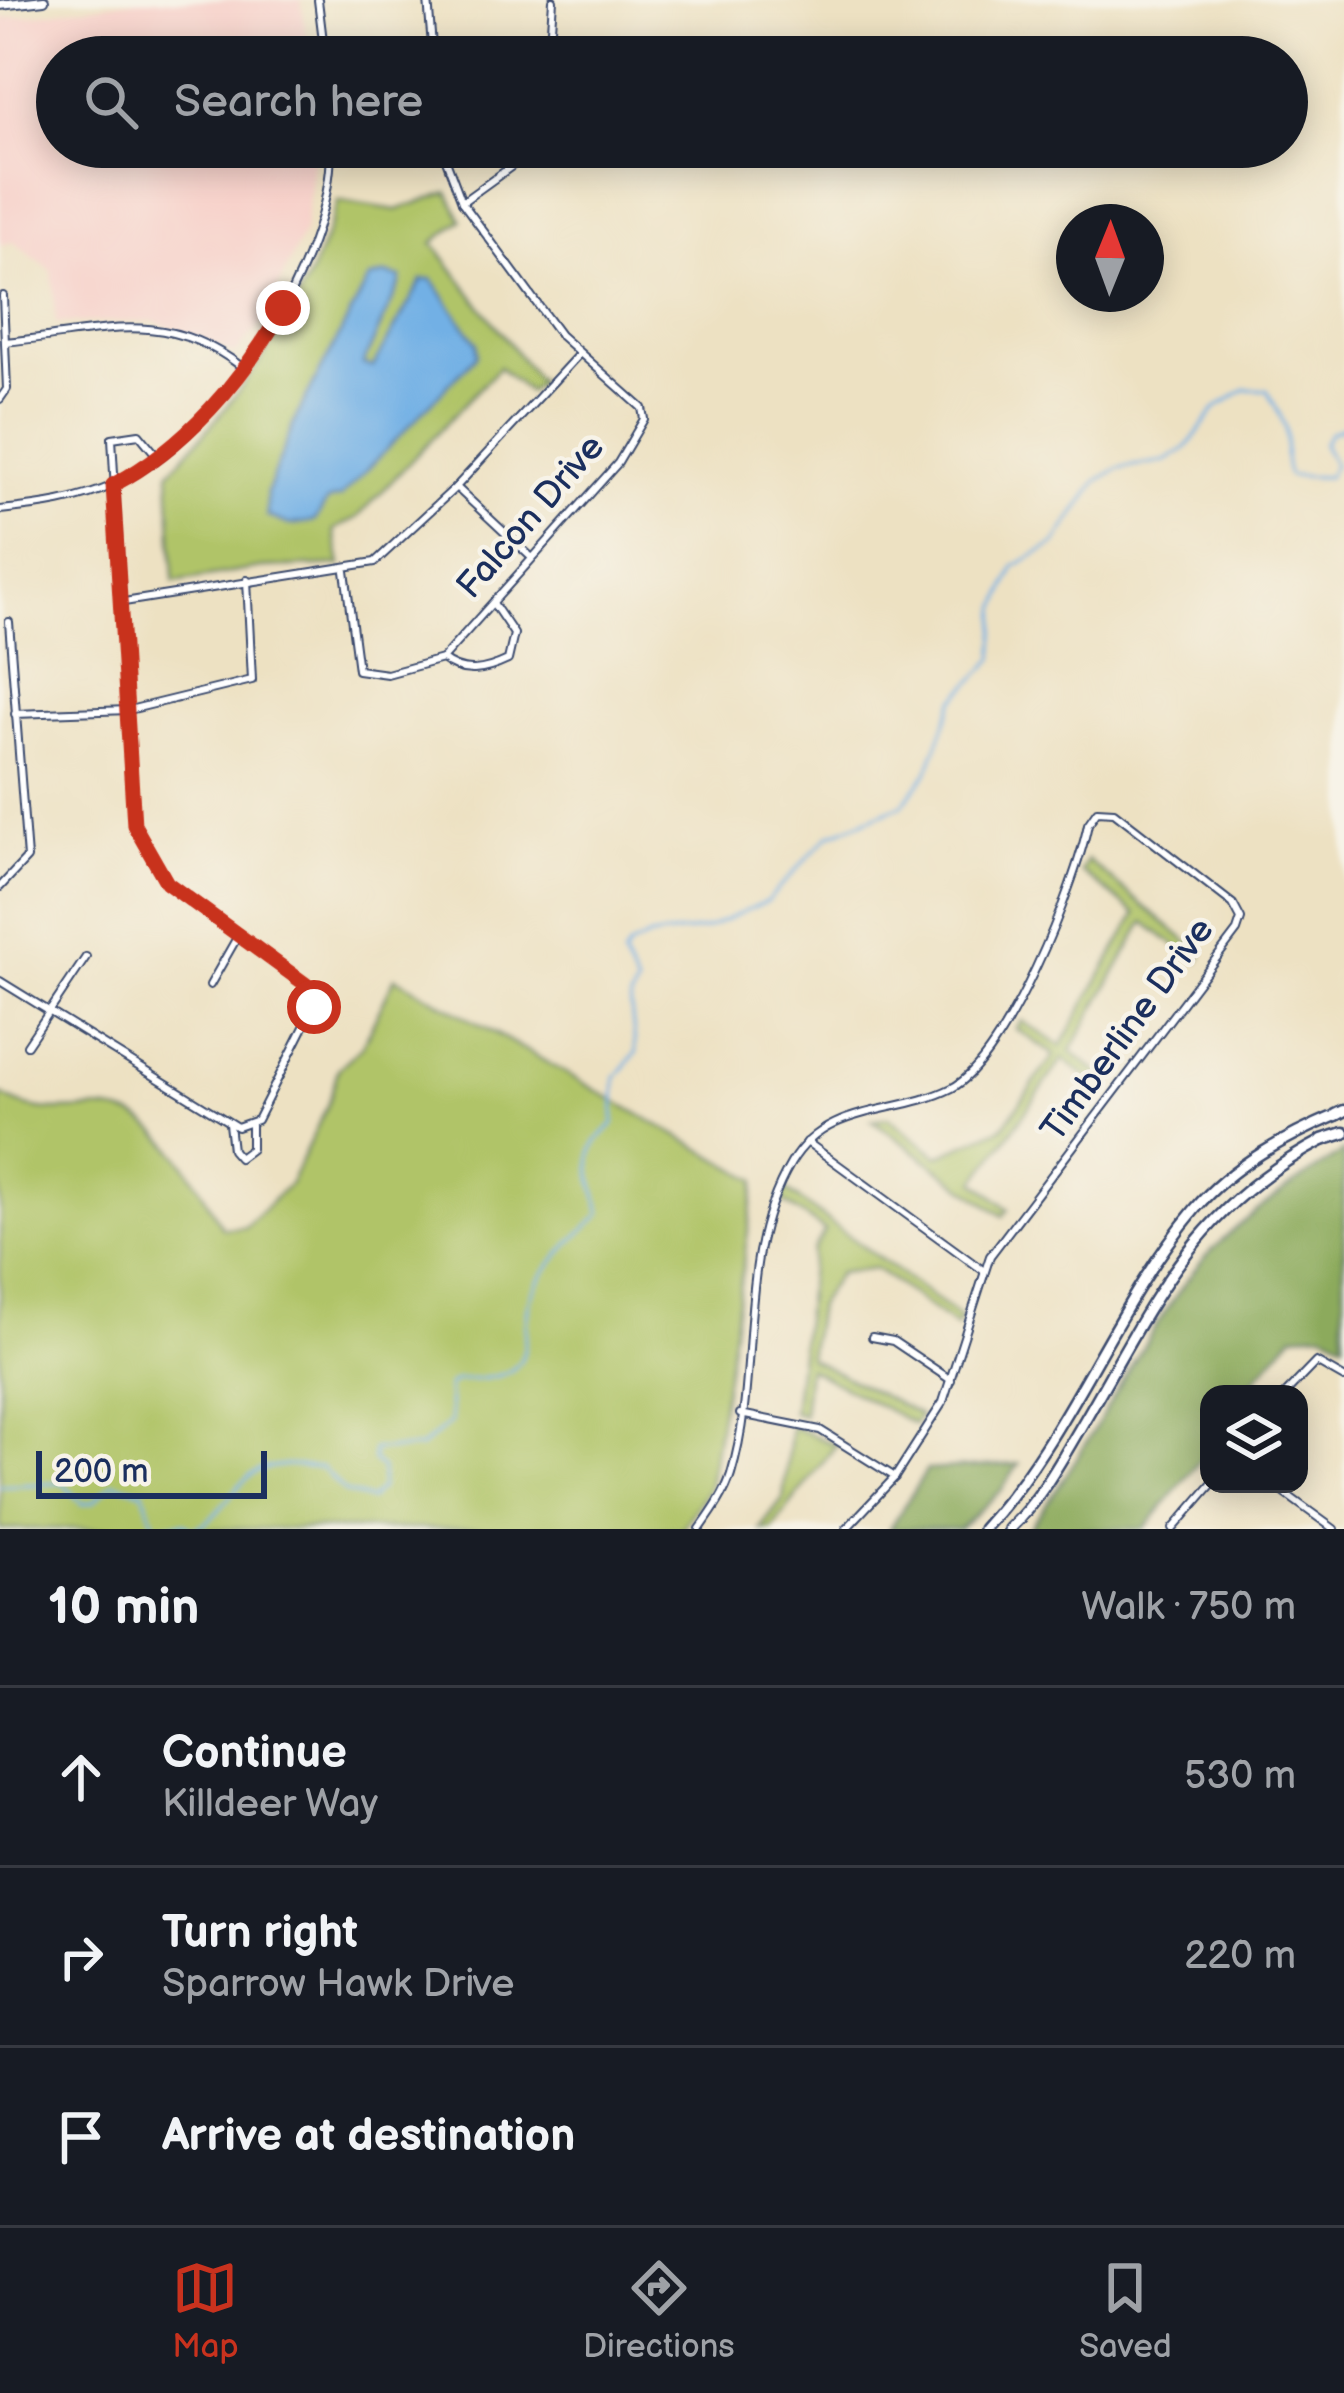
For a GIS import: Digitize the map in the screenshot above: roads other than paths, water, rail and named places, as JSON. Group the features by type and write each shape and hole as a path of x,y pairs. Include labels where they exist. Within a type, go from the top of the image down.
{"highway":[{"path":"1322,1140 1344,1132"}],"main road":[{"path":"983,1529 1027,1482 1134,1299 1196,1208 1262,1154 1341,1113"},
{"path":"1009,1529 1053,1474 1196,1235 1256,1180 1322,1140"}],"street":[{"path":"0,5 44,0"},
{"path":"318,0 322,36"},
{"path":"428,0 431,36"},
{"path":"551,36 554,0"},
{"path":"0,510 61,504 113,485 158,458 242,368 274,326 317,240 328,168"},
{"name":"Falcon Drive","path":"442,659 618,463 644,419 642,408 578,355 462,202 449,168"},
{"path":"462,202 509,168"},
{"path":"0,399 7,389 3,296"},
{"path":"5,342 155,327 184,332 242,368"},
{"path":"124,602 247,580 345,571 375,562 456,488 578,355"},
{"path":"158,458 139,434 117,435 111,442 124,602 129,793 147,855 167,883 308,986 314,1007 251,1125 251,1149 239,1157 232,1150 229,1124"},
{"path":"456,488 532,558"},
{"path":"345,571 358,670 387,674 442,659 454,668 472,671 508,660 514,634 493,604"},
{"path":"15,714 129,710 252,680 247,580"},
{"path":"0,887 27,858 9,622"},
{"name":"Timberline Drive","path":"700,1529 732,1473 755,1258 769,1205 807,1142 853,1114 951,1089 971,1074 1016,1011 1097,812 1114,812 1166,847 1233,904 1241,919 1237,932 984,1270 951,1380 916,1449 847,1529"},
{"path":"210,985 239,934"},
{"path":"27,1045 86,957"},
{"path":"0,981 229,1124 251,1125"},
{"path":"807,1142 984,1270"},
{"path":"872,1337 893,1341 951,1380"},
{"path":"1293,1385 1316,1361 1344,1378"},
{"path":"740,1414 820,1430 895,1477"},
{"path":"1173,1529 1204,1493"},
{"path":"1284,1493 1334,1529"},
{"path":"1314,1529 1321,1520"}],"water":[{"path":"386,274 401,278 400,284 363,364 373,367 422,280 432,279 477,343 477,355 341,497 327,501 315,521 290,525 267,516 267,492 297,416 369,279"}],"waterway":[{"path":"193,1529 213,1516 244,1481 270,1467 321,1467 345,1492 370,1500 381,1488 382,1469 373,1461 373,1450 420,1448 451,1422 448,1386 456,1380 508,1372 519,1363 529,1302 537,1284 601,1214 591,1155 614,1124 616,1077 636,1053 630,999 637,986 623,957 629,947 650,937 705,929 767,901 829,835 902,805 927,773 954,700 994,659 998,608 1015,566 1055,544 1097,481 1119,468 1166,461 1187,447 1216,408 1245,389 1267,390 1279,413 1286,433 1289,476 1328,477 1334,465 1323,445 1329,433 1344,427"},
{"path":"0,1486 63,1483 82,1504 93,1502 114,1483 143,1491 155,1526 184,1523 191,1528"}]}
